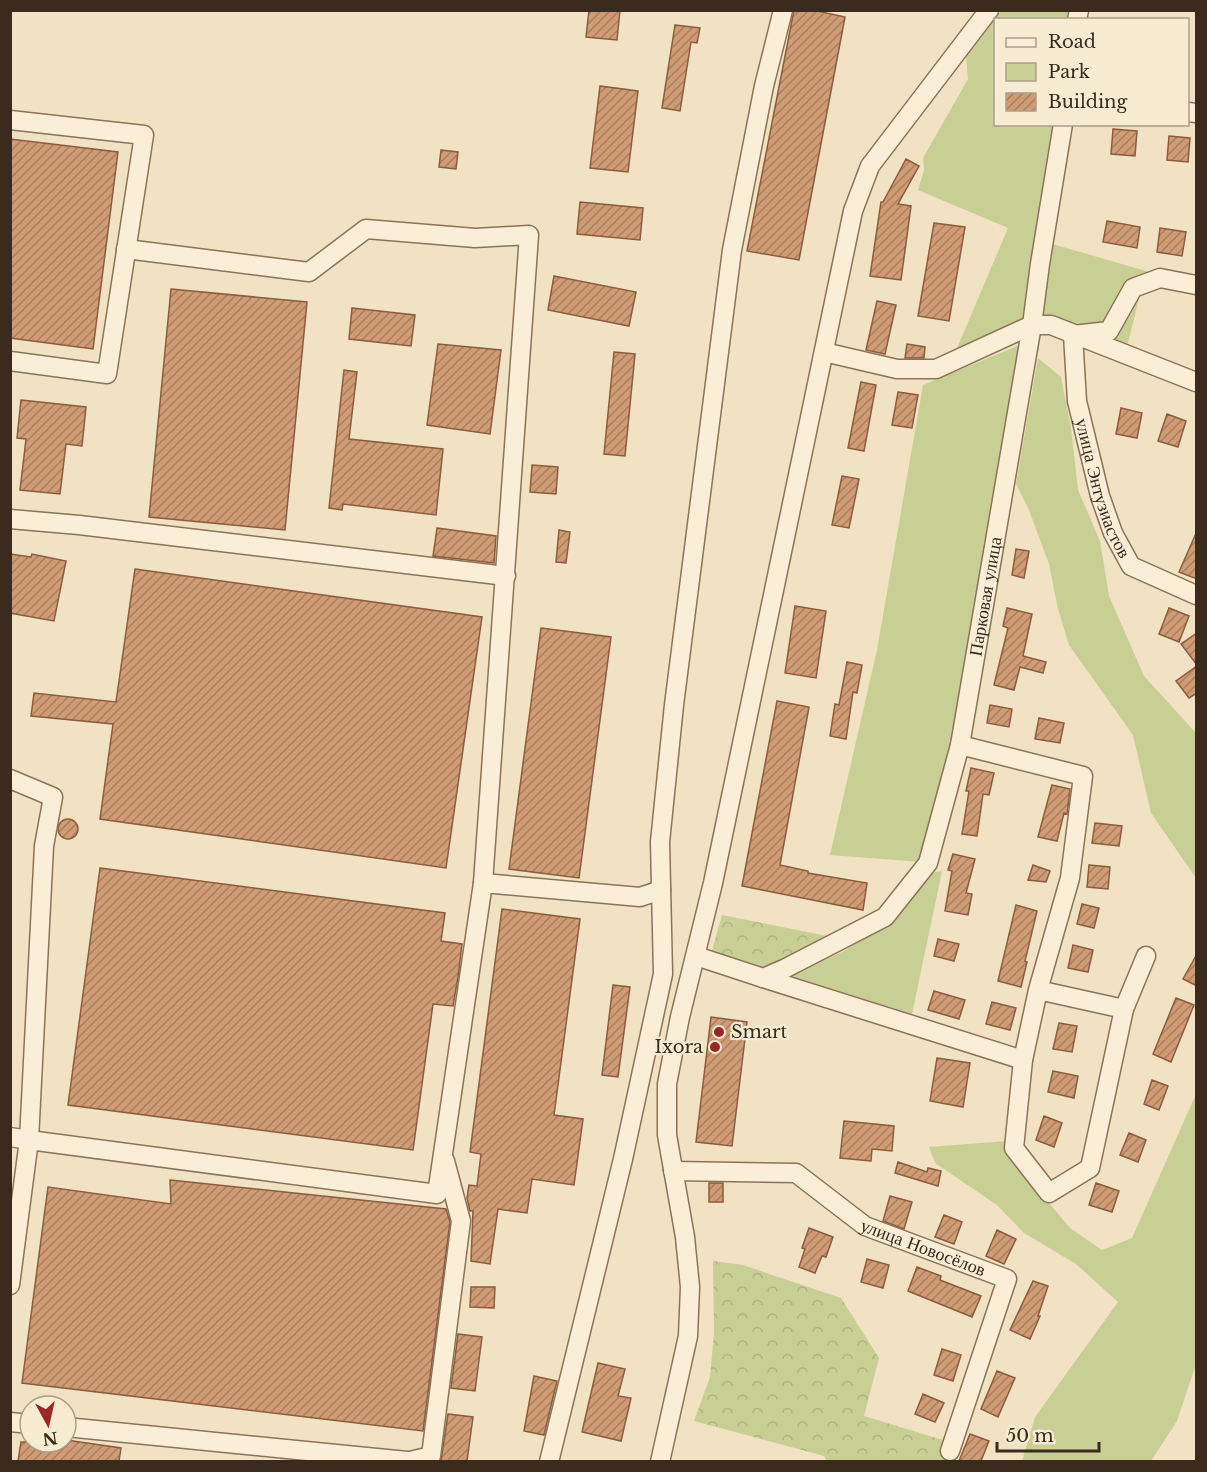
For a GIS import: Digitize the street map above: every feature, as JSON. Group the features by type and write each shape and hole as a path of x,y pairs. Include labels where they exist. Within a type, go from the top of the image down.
{"street":[{"path":"549,1461 623,1159 663,974 660,842 673,717 732,250 764,86 783,10"},
{"path":"660,1461 688,1336 690,1287 685,1237 667,1135 667,1084 680,1017 713,883 853,212 870,166 989,10"},
{"path":"10,120 144,135 107,375 10,362"},
{"name":"Парковая улица","path":"763,978 885,917 928,863 960,745 1032,325 1063,126"},
{"path":"10,1137 437,1194 483,883 529,235 475,238 366,229 309,272 126,249"},
{"path":"1073,335 1109,331 1132,288 1160,278 1197,285"},
{"path":"824,352 897,369 936,369 1032,325 1051,325 1197,382"},
{"name":"улица Энтузиастов","path":"1073,335 1077,401 1100,496 1113,533 1131,566 1197,595"},
{"path":"10,519 91,526 506,576"},
{"path":"960,745 1083,776 1070,878 1038,990 1023,1060 1014,1148 1049,1193 1090,1168 1124,1009 1146,956"},
{"path":"10,779 53,797 44,846 29,1140 10,1285"},
{"path":"483,883 640,897 661,890"},
{"path":"696,956 1023,1060"},
{"path":"1038,990 1124,1009"},
{"path":"78,1428 407,1461 431,1456 461,1221 443,1153"},
{"name":"улица Новосёлов","path":"674,1171 796,1173 865,1227 1007,1279 950,1451"}],"green space":[{"path":"1001,11 1084,11 1082,18 996,18"},
{"path":"994,20 994,126 1064,126 1038,233 1023,319 955,353 1008,228 918,190 924,170 923,158 968,79 966,57"},
{"path":"1049,243 1146,271 1126,351 1039,316 1047,271"},
{"path":"1022,344 954,746 922,862 830,855 877,650 923,385"},
{"path":"1038,358 1061,377 1071,428 1078,490 1100,541 1109,596 1144,676 1196,733 1196,878 1151,813 1133,735 1069,645 1058,609 1049,564 1029,510 1016,484"},
{"path":"942,871 912,1014 789,975 844,951 889,921 928,873"},
{"path":"722,915 827,936 762,970 711,954"},
{"path":"1196,1094 1196,1364 1177,1421 1151,1461 1022,1461 1035,1417 1118,1302 1076,1264 1024,1233 997,1205 935,1163 929,1147 1007,1141 1043,1196 1070,1228 1102,1250 1132,1238"},
{"path":"713,1261 743,1265 841,1298 879,1358 864,1416 943,1440 946,1461 827,1461 824,1456 694,1421 710,1377 714,1333"}],"building":[{"path":"589,10 620,10 617,40 586,37"},
{"path":"794,10 813,10 845,17 799,260 747,251"},
{"path":"675,25 700,28 697,43 691,42 680,111 662,108"},
{"path":"600,86 638,91 628,172 590,168"},
{"path":"1113,129 1137,131 1135,156 1111,154"},
{"path":"1169,136 1190,138 1188,162 1167,160"},
{"path":"10,139 118,152 93,349 10,338"},
{"path":"441,150 458,152 456,169 439,167"},
{"path":"906,159 919,166 898,204 911,206 901,280 870,276 881,202"},
{"path":"580,202 643,208 640,240 577,234"},
{"path":"1107,221 1140,227 1137,248 1103,242"},
{"path":"934,223 965,227 949,321 918,316"},
{"path":"1160,228 1186,232 1182,256 1157,252"},
{"path":"554,276 636,292 629,326 548,310"},
{"path":"171,289 307,302 285,530 149,517"},
{"path":"877,301 896,305 885,354 866,350"},
{"path":"352,308 415,315 411,346 349,339"},
{"path":"438,344 501,350 490,434 427,425"},
{"path":"907,344 925,347 924,358 905,358"},
{"path":"614,352 635,354 625,456 604,454"},
{"path":"344,370 357,372 349,439 443,449 436,515 343,504 342,510 329,508"},
{"path":"861,382 876,385 864,451 848,448"},
{"path":"898,392 918,395 912,428 892,425"},
{"path":"21,400 86,407 82,446 66,444 60,494 20,490 26,439 17,438"},
{"path":"1121,408 1142,413 1137,438 1116,434"},
{"path":"1167,414 1186,421 1178,447 1158,441"},
{"path":"532,465 558,467 556,494 530,492"},
{"path":"842,476 859,479 849,528 832,525"},
{"path":"437,528 496,536 494,563 433,556"},
{"path":"559,530 570,532 566,563 556,562"},
{"path":"1197,531 1197,579 1179,572"},
{"path":"1016,549 1029,551 1024,578 1012,575"},
{"path":"10,554 31,557 32,554 66,561 54,621 10,613"},
{"path":"135,569 482,617 446,868 100,819 113,724 31,716 34,693 116,702"},
{"path":"795,606 826,611 816,678 785,673"},
{"path":"1007,608 1032,614 1023,656 1046,662 1043,673 1020,667 1014,690 994,685 1008,628 1003,626"},
{"path":"1169,608 1189,616 1179,642 1159,634"},
{"path":"541,628 611,637 579,878 509,869"},
{"path":"1197,633 1197,665 1181,644"},
{"path":"847,662 862,665 857,693 853,692 846,739 830,736 835,704 839,705"},
{"path":"1197,666 1197,693 1189,698 1176,681"},
{"path":"777,701 809,707 780,865 808,871 808,873 867,883 863,910 742,886"},
{"path":"990,705 1012,709 1009,727 987,723"},
{"path":"1039,718 1064,723 1060,743 1035,739"},
{"path":"971,768 994,773 989,795 983,794 977,836 962,834 969,791 966,791"},
{"path":"1052,785 1070,789 1067,814 1064,813 1057,841 1038,837"},
{"path":"64,819 72,819 78,825 78,833 72,839 64,839 58,833 58,825"},
{"path":"1095,823 1122,826 1119,846 1092,843"},
{"path":"953,854 975,859 966,893 972,894 968,915 945,911 952,871 948,870"},
{"path":"1033,865 1050,871 1046,882 1028,880"},
{"path":"1089,865 1110,867 1108,889 1087,887"},
{"path":"100,868 445,913 441,941 462,944 458,977 453,1006 433,1004 413,1150 68,1105"},
{"path":"1082,904 1099,908 1094,928 1077,924"},
{"path":"1016,905 1037,911 1021,987 998,981"},
{"path":"502,909 580,919 554,1115 583,1119 574,1185 532,1179 527,1213 498,1209 490,1264 471,1261 473,1211 470,1211 467,1198 469,1185 477,1186 481,1154 470,1152"},
{"path":"938,939 959,944 954,961 934,956"},
{"path":"1073,945 1093,950 1088,972 1068,968"},
{"path":"1197,954 1197,986 1183,979"},
{"path":"613,985 630,987 618,1077 602,1075"},
{"path":"934,991 965,1000 959,1019 928,1010"},
{"path":"1176,998 1194,1005 1171,1062 1153,1054"},
{"path":"992,1002 1016,1008 1010,1030 986,1024"},
{"path":"711,1017 747,1022 732,1146 696,1142"},
{"path":"1059,1023 1077,1026 1072,1052 1053,1049"},
{"path":"937,1058 970,1063 963,1107 930,1101"},
{"path":"1053,1071 1078,1076 1074,1098 1048,1092"},
{"path":"1152,1080 1168,1086 1159,1110 1144,1104"},
{"path":"1044,1116 1062,1123 1054,1147 1036,1140"},
{"path":"844,1121 894,1126 892,1151 872,1149 871,1161 840,1158"},
{"path":"1129,1133 1146,1140 1138,1162 1120,1155"},
{"path":"898,1162 927,1172 928,1168 941,1171 938,1186 895,1173"},
{"path":"170,1180 446,1209 450,1222 423,1431 22,1383 48,1187 171,1204"},
{"path":"709,1183 723,1183 723,1202 709,1202"},
{"path":"1096,1183 1119,1191 1112,1212 1089,1205"},
{"path":"890,1196 912,1202 904,1229 883,1221"},
{"path":"944,1215 962,1222 954,1244 935,1237"},
{"path":"809,1228 833,1237 826,1257 822,1256 815,1273 799,1267 805,1249 802,1248"},
{"path":"997,1230 1016,1239 1004,1264 986,1256"},
{"path":"867,1259 889,1265 883,1288 861,1282"},
{"path":"917,1267 941,1276 940,1280 981,1296 972,1317 908,1291"},
{"path":"1033,1281 1048,1286 1038,1316 1040,1316 1030,1339 1010,1330"},
{"path":"471,1287 495,1287 494,1308 470,1307"},
{"path":"458,1334 482,1337 475,1391 451,1388"},
{"path":"942,1349 961,1355 953,1381 934,1375"},
{"path":"598,1363 625,1369 618,1396 631,1398 621,1441 582,1432"},
{"path":"997,1371 1015,1378 998,1417 981,1409"},
{"path":"534,1376 557,1381 544,1435 524,1431"},
{"path":"923,1394 944,1403 935,1422 915,1414"},
{"path":"448,1414 473,1417 467,1461 441,1461"},
{"path":"970,1434 989,1441 981,1461 959,1461"},
{"path":"78,1442 121,1448 119,1461 18,1461 19,1454 78,1454"}],"place":[{"name":"Smart","path":"719,1032"},
{"name":"Ixora","path":"715,1047"}]}
